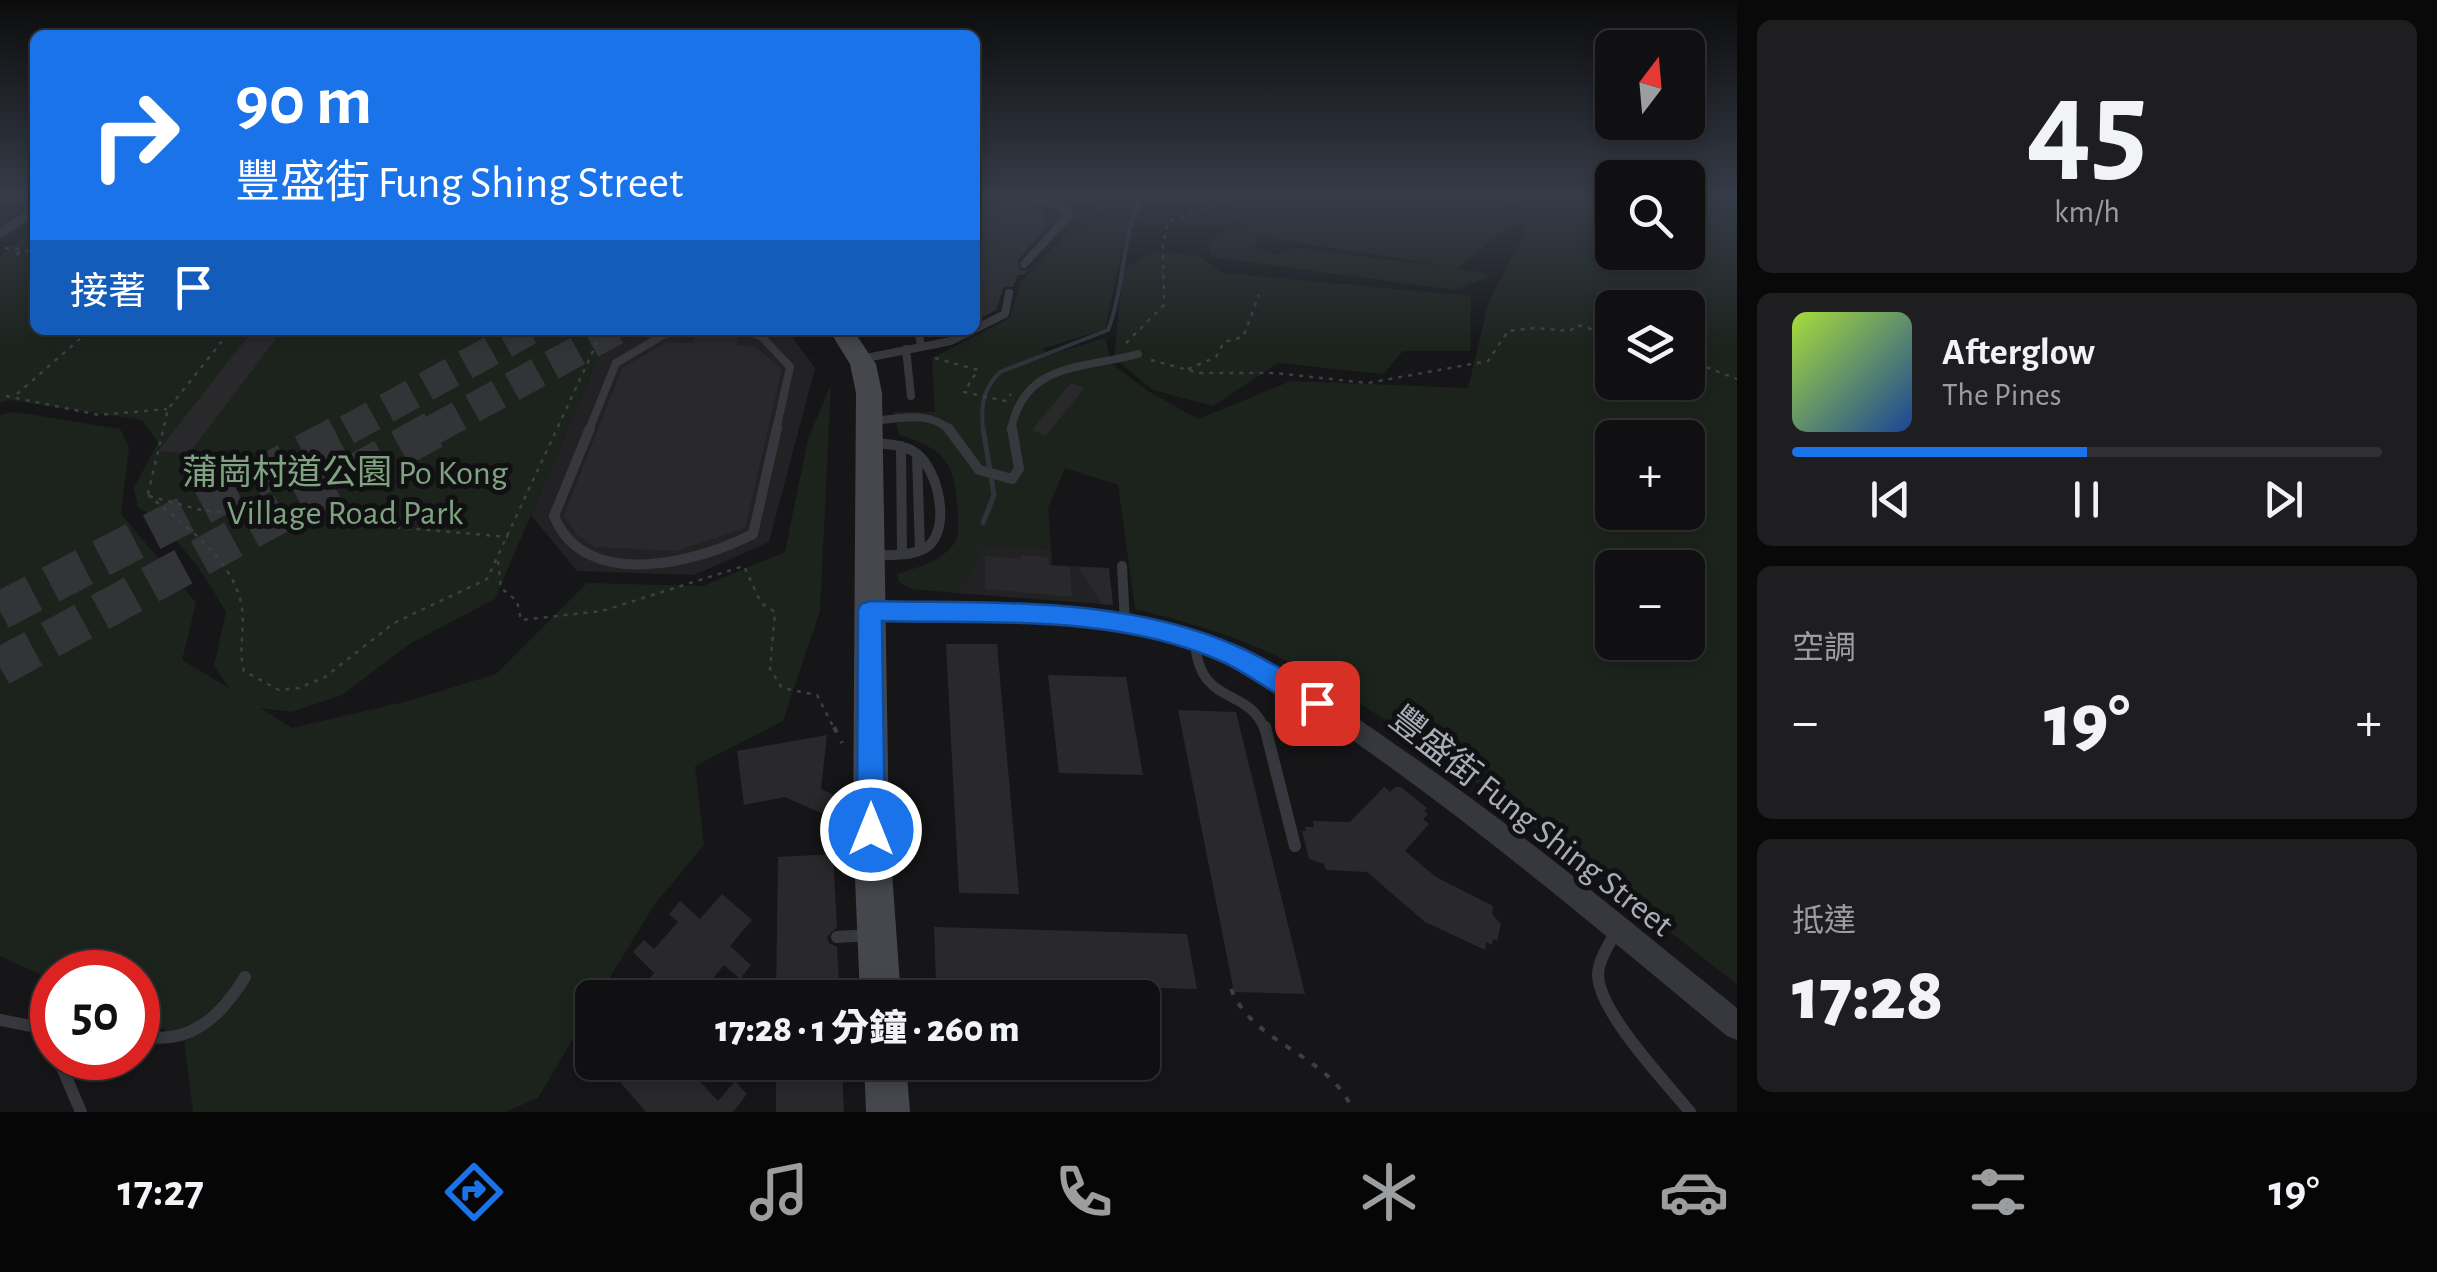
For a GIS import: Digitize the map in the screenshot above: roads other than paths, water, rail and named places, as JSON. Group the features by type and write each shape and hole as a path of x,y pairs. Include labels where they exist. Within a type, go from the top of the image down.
{"main road":[{"path":"844,335 860,360 868,393 871,830 881,980"},
{"path":"886,1080 888,1112"}],"street":[{"name":"豐盛街 Fung Shing Street","path":"870,610 1071,616 1125,624 1230,654 1286,683 1454,796 1737,1026"}],"lane":[{"path":"1024,264 1042,247"},
{"path":"980,327 1001,317 1007,309 1009,294"},
{"path":"663,335 616,363 554,516 564,538 582,553 624,562 687,560 724,549 753,534 790,367 755,335"},
{"path":"919,335 923,350"},
{"path":"860,360 906,349 923,350 964,335"},
{"path":"906,349 911,396"},
{"path":"1011,478 1019,469 1009,441 1009,424 1028,391 1072,367 1134,355"},
{"path":"869,432 920,418 941,422 971,466 983,475 1011,478 1022,491"},
{"path":"869,432 917,454 935,477 938,515 934,540 920,550 869,554"},
{"path":"900,446 902,553"},
{"path":"917,454 920,550"},
{"path":"1122,566 1125,624"},
{"path":"1195,642 1198,671 1205,683 1256,712 1264,724 1295,846"},
{"path":"1618,929 1600,960 1598,980 1610,1005 1690,1112"},
{"path":"837,938 878,935"},
{"path":"160,1041 188,1035 226,1006 246,977"},
{"path":"0,1020 30,1026"},
{"path":"64,1080 81,1112"}],"waterway":[{"path":"983,430 984,399 1000,372 1108,330 1127,247"},
{"path":"983,428 994,495 983,523"}],"tunnel":[{"path":"347,430 520,335"},
{"path":"433,430 607,335"},
{"path":"0,611 352,428"},
{"path":"0,667 437,428"}],"park label":[{"name":"蒲崗村道公園 Po Kong Village Road Park","path":"345,492"}]}
